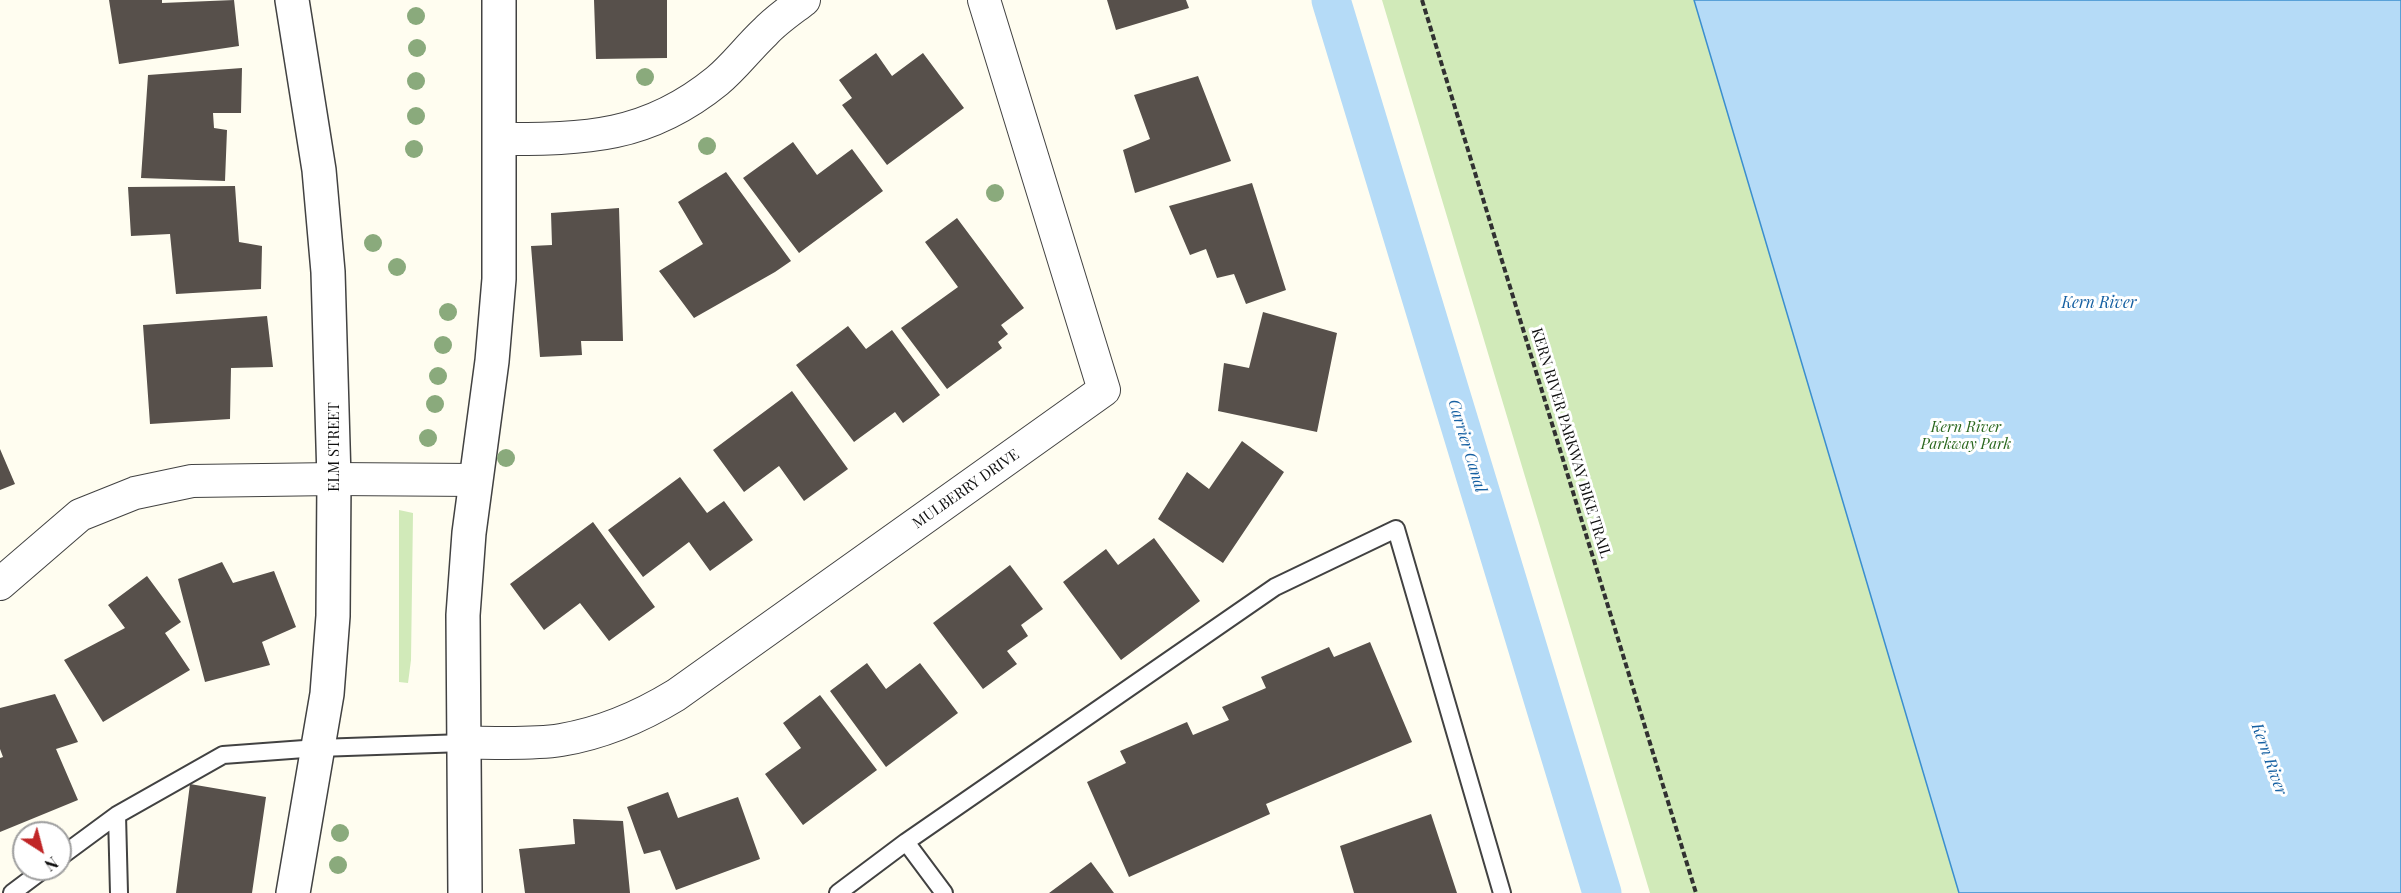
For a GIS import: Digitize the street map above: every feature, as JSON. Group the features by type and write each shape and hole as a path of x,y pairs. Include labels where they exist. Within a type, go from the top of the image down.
{"street":[{"name":"ELM STREET","path":"292,0 319,170 328,272 334,478 333,616 327,694 293,893"},
{"path":"465,893 464,615 469,533 492,361 499,279 499,0"},
{"path":"500,139 563,139 603,135 644,124 681,107 718,80 766,30 804,0"},
{"name":"MULBERRY DRIVE","path":"464,743 559,741 603,731 649,711 676,695 1104,390 984,0"},
{"path":"0,584 80,515 135,493 192,481 334,478 476,480"}],"lane":[{"path":"838,893 906,842 1275,587 1395,529 1502,893"},
{"path":"72,848 117,815 223,755 318,748 464,743"},
{"path":"117,815 119,893"},
{"path":"906,842 944,893"},
{"path":"12,893 28,881"}],"path":[{"name":"KERN RIVER PARKWAY BIKE TRAIL","path":"1422,0 1696,893"}],"green space":[{"name":"Kern River","path":"1382,0 2401,0 2401,893 1650,893"},
{"path":"399,510 413,513 411,660 408,683 399,682"}],"water":[{"name":"Kern River","path":"1694,0 2401,0 2401,893 1959,893"}],"building":[{"path":"109,0 162,0 162,3 234,0 239,46 119,64"},
{"path":"594,0 667,0 667,58 596,59"},
{"path":"1107,0 1186,0 1189,8 1116,30"},
{"path":"876,53 892,76 923,53 964,108 887,165 842,105 852,98 839,80"},
{"path":"242,68 241,113 213,113 214,128 227,130 225,181 141,178 148,75"},
{"path":"1198,76 1231,161 1135,193 1123,150 1150,139 1134,95"},
{"path":"793,142 817,175 852,149 883,191 799,253 743,178"},
{"path":"726,172 791,261 694,318 659,271 703,244 678,202"},
{"path":"1252,183 1286,290 1246,304 1234,274 1217,278 1206,249 1190,255 1169,206"},
{"path":"235,186 239,242 262,246 261,289 176,294 170,234 131,236 128,187"},
{"path":"619,208 623,341 581,341 582,355 540,357 531,246 552,245 551,213"},
{"path":"957,218 1024,308 1001,325 1008,334 998,342 1002,348 947,389 901,328 958,287 925,242"},
{"path":"1263,312 1337,333 1317,432 1218,411 1224,363 1249,368"},
{"path":"267,316 273,367 231,368 230,419 150,424 143,325"},
{"path":"848,326 866,349 892,330 940,395 903,423 895,412 854,442 796,365"},
{"path":"792,391 848,469 804,501 779,466 744,492 713,450"},
{"path":"1242,441 1284,472 1223,563 1158,519 1187,472 1209,489"},
{"path":"0,449 15,484 0,490"},
{"path":"680,477 707,513 724,501 753,540 710,571 689,542 643,577 608,530"},
{"path":"593,522 655,607 609,641 580,603 544,630 510,584"},
{"path":"1154,538 1200,601 1121,660 1063,582 1106,549 1118,565"},
{"path":"222,562 233,583 274,571 296,627 262,642 270,665 205,682 178,579"},
{"path":"1010,565 1043,609 1021,625 1028,636 1007,651 1017,664 983,689 933,623"},
{"path":"147,576 181,622 165,633 190,670 103,722 64,660 125,628 108,605"},
{"path":"1370,642 1412,742 1266,804 1270,814 1129,877 1087,782 1126,763 1120,751 1187,722 1193,735 1229,720 1222,707 1266,688 1261,677 1329,647 1334,657"},
{"path":"867,663 886,689 920,663 958,713 886,767 830,691"},
{"path":"55,694 78,742 56,749 78,800 27,821 12,821 12,827 0,832 0,758 3,757 0,749 0,708"},
{"path":"820,695 877,770 803,825 765,774 801,748 783,723"},
{"path":"190,784 266,797 252,893 176,893"},
{"path":"668,792 678,818 738,797 760,859 676,890 660,850 644,854 627,807"},
{"path":"1431,814 1457,893 1354,893 1340,846"},
{"path":"573,819 623,821 630,893 525,893 519,849 575,844"},
{"path":"1091,862 1114,893 1049,893"}],"waterway":[{"name":"Carrier Canal","path":"1331,0 1602,893"}],"park label":[{"name":"Kern River Parkway Park","path":"1966,436"}]}
